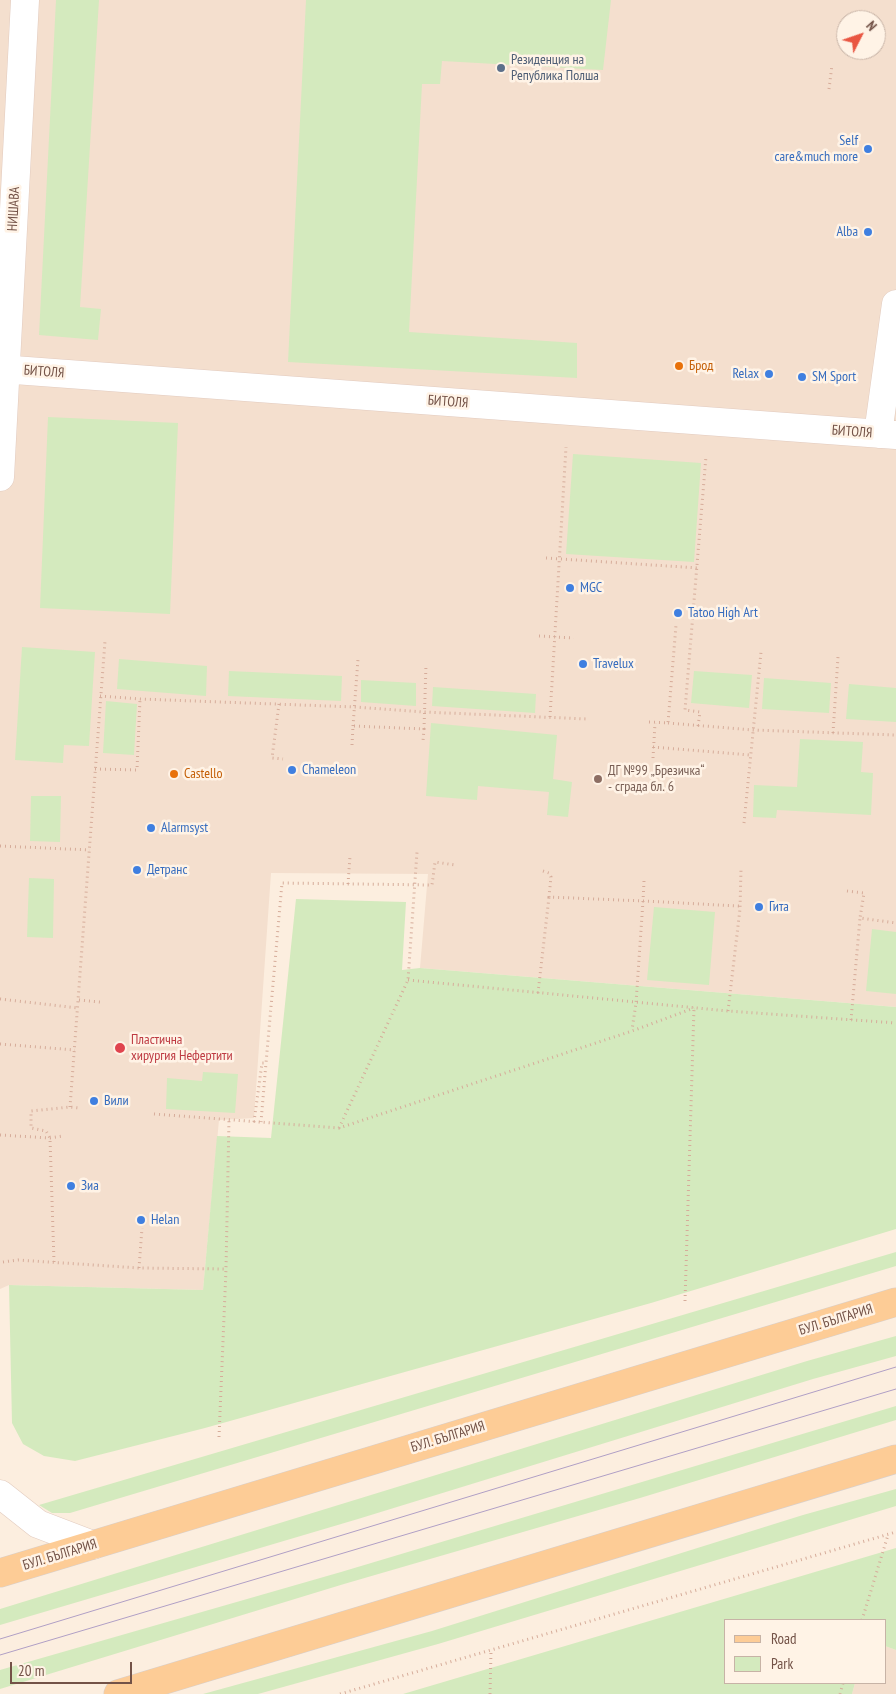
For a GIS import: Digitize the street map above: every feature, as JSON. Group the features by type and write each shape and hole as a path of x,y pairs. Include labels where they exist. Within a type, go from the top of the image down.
{"main road":[{"name":"БУЛ. БЪЛГАРИЯ","path":"0,1573 896,1302"},
{"path":"118,1694 896,1459"}],"street":[{"name":"НИШАВА","path":"0,477 2,369 25,0"},
{"path":"887,434 896,304"},
{"name":"БИТОЛЯ","path":"2,369 887,434"},
{"path":"0,1494 38,1524 94,1545"}],"path":[{"path":"829,89 832,65"},
{"path":"550,717 558,559 569,411"},
{"path":"698,726 700,712 685,710 706,454"},
{"path":"546,558 698,568"},
{"path":"668,724 676,625"},
{"path":"539,636 574,638"},
{"path":"70,1107 104,641"},
{"path":"744,823 761,652"},
{"path":"833,733 838,657"},
{"path":"352,745 358,659"},
{"path":"423,741 426,664"},
{"path":"100,696 588,719"},
{"path":"95,768 137,770 140,699"},
{"path":"279,704 272,758 283,759"},
{"path":"649,722 753,730 896,735"},
{"path":"653,758 655,722"},
{"path":"353,726 424,729"},
{"path":"654,747 750,755"},
{"path":"0,846 90,850"},
{"path":"339,1128 408,980 417,852"},
{"path":"348,884 350,856"},
{"path":"261,1122 282,883 432,885 435,862 455,865"},
{"path":"728,1011 740,906 741,869"},
{"path":"538,993 551,877 549,873 544,871"},
{"path":"632,1031 636,1003 644,881"},
{"path":"847,891 864,893 851,1020"},
{"path":"548,897 740,906"},
{"path":"860,918 896,923"},
{"path":"408,980 636,1003 896,1023"},
{"path":"0,999 78,1008"},
{"path":"78,1000 100,1002"},
{"path":"154,1114 339,1128 632,1031 694,1008"},
{"path":"685,1301 694,1008"},
{"path":"0,1044 75,1050"},
{"path":"254,1122 262,1063 266,1062"},
{"path":"54,1262 50,1138 46,1131 31,1128 32,1111 70,1107 80,1108"},
{"path":"219,1437 226,1269 229,1119"},
{"path":"0,1135 50,1138 64,1136"},
{"path":"140,1268 142,1228"},
{"path":"3,1262 18,1260 140,1268 226,1269"},
{"path":"340,1694 896,1532"},
{"path":"862,1619 888,1534"},
{"path":"490,1651 490,1694"}],"shaded area":[{"path":"0,0 896,0 896,1007 420,968 428,874 271,873 254,1118 219,1120 203,1290 9,1285 0,1289"},
{"path":"886,1646 896,1650 896,1694 852,1694 855,1684 886,1684"}],"green space":[{"path":"56,0 99,0 80,307 101,309 98,340 39,335"},
{"path":"306,0 611,0 603,70 442,61 440,84 422,84 409,332 577,343 577,378 288,362"},
{"path":"48,417 178,423 170,614 40,608"},
{"path":"573,454 701,463 694,562 566,554"},
{"path":"22,647 95,652 89,746 64,745 63,763 15,760"},
{"path":"119,659 207,666 206,696 117,689"},
{"path":"229,671 342,676 341,701 228,696"},
{"path":"694,671 752,675 749,708 691,703"},
{"path":"764,678 831,683 829,713 762,709"},
{"path":"361,680 416,683 416,706 361,702"},
{"path":"849,684 896,688 896,722 846,719"},
{"path":"433,687 536,694 535,713 432,706"},
{"path":"106,701 137,704 134,755 103,753"},
{"path":"431,723 557,735 553,779 572,782 568,817 547,815 549,792 478,786 477,800 426,796"},
{"path":"800,739 863,742 861,772 873,773 871,815 777,810 776,818 753,817 754,785 797,787"},
{"path":"31,796 61,796 60,842 30,841"},
{"path":"29,878 54,879 53,938 27,937"},
{"path":"296,899 406,902 402,970 420,968 896,1007 896,1229 651,1303 205,1428 75,1461 44,1456 23,1444 12,1423 9,1285 203,1290 217,1136 271,1138"},
{"path":"654,907 715,912 709,985 647,980"},
{"path":"872,929 896,932 896,994 866,991"},
{"path":"203,1072 238,1074 235,1113 166,1109 167,1078 202,1081"},
{"path":"896,1252 896,1266 70,1513 52,1513 39,1505"},
{"path":"896,1336 896,1356 813,1379 358,1519 0,1625 0,1609 807,1361"},
{"path":"896,1406 896,1420 640,1498 344,1584 0,1689 0,1670 341,1572"},
{"path":"896,1489 896,1506 438,1644 258,1694 203,1694 432,1631 803,1515"},
{"path":"896,1548 896,1650 886,1646 886,1619 724,1619 724,1684 855,1684 852,1694 403,1694"}],"tram line":[{"path":"0,1639 896,1367"},
{"path":"0,1655 896,1389"}],"place":[{"name":"Резиденция на Република Полша","path":"501,68"},
{"name":"Self care&much more","path":"868,149"},
{"name":"Alba","path":"868,232"},
{"name":"Брод","path":"679,366"},
{"name":"Relax","path":"769,374"},
{"name":"SM Sport","path":"802,377"},
{"name":"MGC","path":"570,588"},
{"name":"Tatoo High Art","path":"678,613"},
{"name":"Travelux","path":"583,664"},
{"name":"Chameleon","path":"292,770"},
{"name":"Castello","path":"174,774"},
{"name":"ДГ №99 „Брезичка“ - сграда бл. 6","path":"598,779"},
{"name":"Alarmsyst","path":"151,828"},
{"name":"Детранс","path":"137,870"},
{"name":"Гита","path":"759,907"},
{"name":"Пластична хирургия Нефертити","path":"120,1048"},
{"name":"Вили","path":"94,1101"},
{"name":"Зиа","path":"71,1186"},
{"name":"Helan","path":"141,1220"}]}
